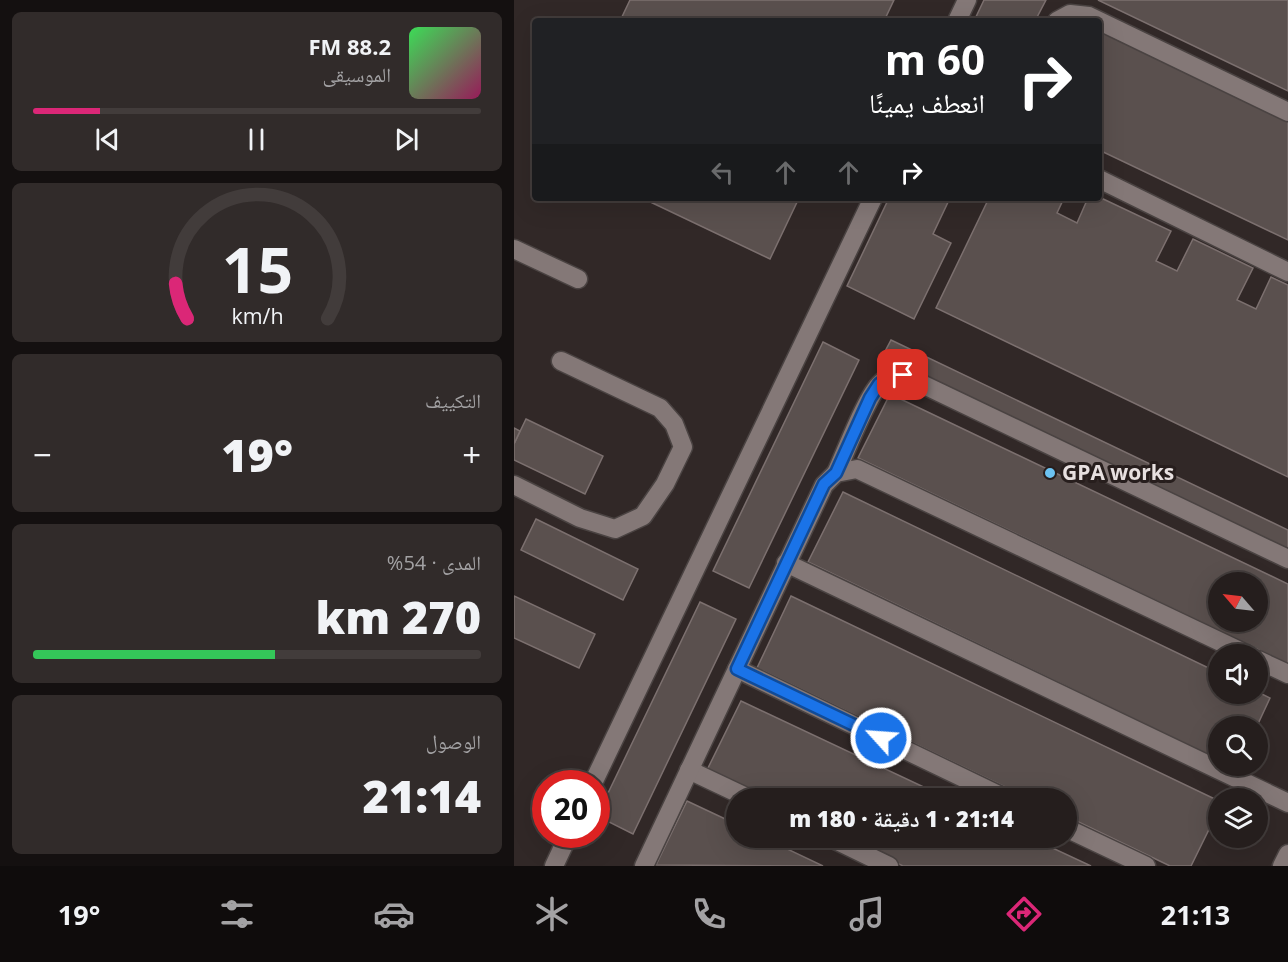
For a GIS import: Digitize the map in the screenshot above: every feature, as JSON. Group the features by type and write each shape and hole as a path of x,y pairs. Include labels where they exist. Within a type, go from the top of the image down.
{"street":[{"path":"958,18 967,0"},
{"path":"1063,18 1070,14 1093,18"},
{"path":"1102,22 1288,112"},
{"path":"1102,180 1288,272"},
{"path":"599,770 872,201"},
{"path":"514,249 578,279"},
{"path":"514,485 580,518 615,529 643,516 665,484 683,447 674,424 660,408 561,361"},
{"path":"644,866 824,484 836,473 870,398 879,384 890,376 903,375 1288,559"},
{"path":"836,473 857,469 1225,644"},
{"path":"786,563 1288,803"},
{"path":"1268,665 1288,674"},
{"path":"737,669 984,788"},
{"path":"689,770 727,788"},
{"path":"1077,833 1146,866"},
{"path":"554,866 562,848"},
{"path":"852,848 889,866"},
{"path":"1282,866 1288,854"}],"building":[{"path":"630,0 894,0 885,18 621,18"},
{"path":"984,0 1046,0 1037,18 975,18"},
{"path":"1098,0 1288,0 1288,91"},
{"path":"1102,31 1288,121 1288,240 1102,151"},
{"path":"1102,198 1171,231 1156,261 1177,271 1193,239 1253,268 1237,300 1256,309 1271,277 1288,285 1288,477 936,308 988,201 1063,201 1057,213 1077,223 1087,201 1102,201"},
{"path":"648,201 798,201 770,259"},
{"path":"888,201 949,201 933,234 951,243 914,319 847,286"},
{"path":"891,340 1288,530 1288,557 880,361"},
{"path":"823,342 859,360 749,588 713,571"},
{"path":"890,394 1263,572 1208,572 1208,626 858,458"},
{"path":"526,419 603,456 585,494 514,460 514,444"},
{"path":"514,428 520,431 514,444"},
{"path":"843,492 1208,668 1208,704 1267,704 1262,716 1208,716 1208,755 808,562"},
{"path":"536,519 638,569 623,600 521,550"},
{"path":"1268,574 1288,584 1288,664 1268,654 1268,644 1246,644 1221,632 1268,632"},
{"path":"514,596 595,634 579,668 514,638"},
{"path":"791,596 1208,796 1208,831 1191,866 1170,866 1077,821 1077,788 1007,788 757,668"},
{"path":"700,602 736,619 633,834 610,822 610,789"},
{"path":"741,701 926,788 740,788 706,772"},
{"path":"687,801 726,819 726,848 785,848 823,866 656,865"},
{"path":"865,848 1053,848 1091,866 903,866"}],"place":[{"name":"GPA works","path":"1050,473"}],"route":[{"path":"881,738 737,669 824,484 836,473 870,398 879,384 890,376 903,375"}]}
